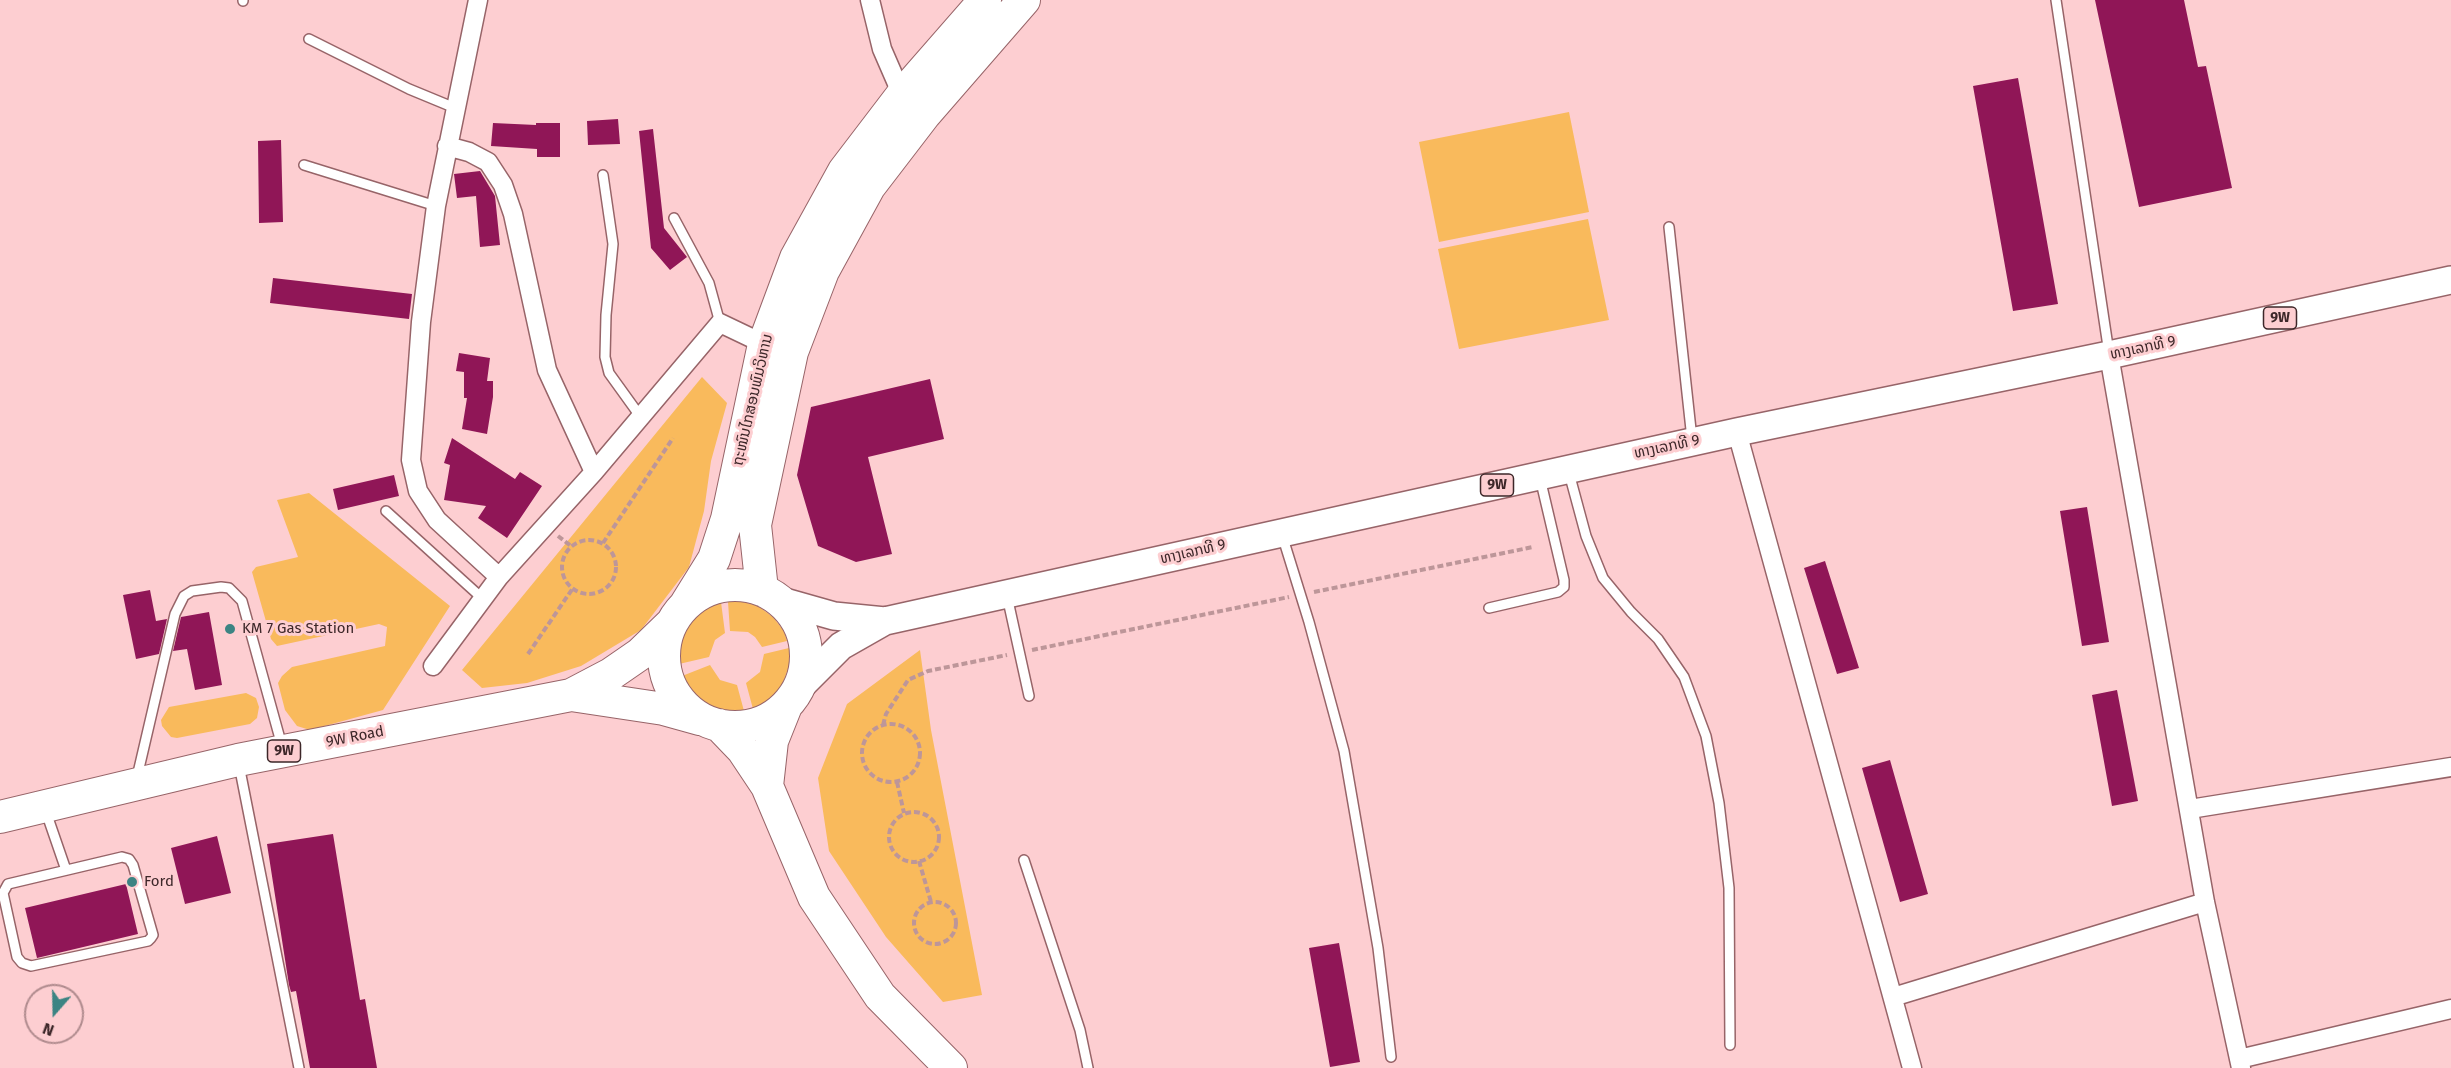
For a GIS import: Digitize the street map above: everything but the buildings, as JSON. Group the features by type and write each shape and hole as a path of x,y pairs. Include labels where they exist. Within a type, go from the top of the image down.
{"highway":[{"name":"ຖະໜົນໄກສອນພົມວິຫານ","path":"771,595 755,525 792,352 823,271 913,104 985,0"},
{"name":"ຖະໜົນໄກສອນພົມວິຫານ","path":"679,614 714,559 727,519 764,344 796,258 844,171 1024,0"},
{"path":"571,695 611,674 640,654 702,592 722,586 742,585 771,595 796,619 805,640 806,663 772,741 767,786"},
{"path":"679,614 664,645 665,667 672,688 685,706 711,722 743,750 767,786 814,897 880,996 951,1068"},
{"path":"571,695 664,709 711,722 743,727 766,720 793,696"},
{"name":"9W Road","path":"0,817 238,760 571,695"}],"main road":[{"name":"ທາງເລກທີ 9","path":"793,696 840,646 885,621 1737,432 2109,356 2451,280"},
{"name":"ທາງເລກທີ 9","path":"771,595 834,616 885,621"}],"street":[{"path":"478,0 436,206 421,322 411,460 418,491 437,520 499,577"},
{"path":"870,0 882,49 913,104"},
{"path":"447,146 469,152 488,162 503,185 513,214 548,370 594,472"},
{"path":"433,666 499,577 594,472 720,323 764,344"},
{"path":"2109,356 2205,902 2240,1064 2451,1009"},
{"path":"1737,432 1912,1068"},
{"path":"2190,809 2451,767"},
{"path":"1893,997 2205,902"}],"lane":[{"path":"2056,0 2109,356"},
{"path":"309,39 409,89 455,108"},
{"path":"304,165 436,206"},
{"path":"603,175 613,244 606,315 605,357 609,373 640,416"},
{"path":"674,218 709,283 720,323"},
{"path":"1669,227 1692,442"},
{"path":"1568,469 1587,536 1603,578 1631,612 1658,639 1684,677 1706,736 1719,803 1729,888 1730,1045"},
{"path":"1489,608 1558,592 1564,587 1540,476"},
{"path":"386,511 483,599"},
{"path":"1281,533 1344,751 1378,948 1391,1057"},
{"path":"135,785 175,614 184,597 192,591 230,588 242,601 284,751"},
{"path":"1006,594 1029,696"},
{"path":"238,760 299,1068"},
{"path":"44,806 66,870"},
{"path":"122,856 129,860 133,865 153,934 152,938 148,942 31,966 22,963 17,957 3,894 4,888 8,884 66,870 122,856"},
{"path":"1024,860 1080,1030 1088,1068"}],"path":[{"path":"603,543 673,438"},
{"path":"589,540 603,543 616,561 614,579 608,587 594,594 585,594 573,588 563,573 564,556 571,546 579,542 589,540"},
{"path":"883,725 902,727 915,738 919,747 919,756 912,772 897,781 888,782 870,773 862,755 862,745 867,736 883,725 886,714 908,680 928,671 1533,547"},
{"path":"528,654 573,588"},
{"path":"897,781 904,813"},
{"path":"921,812 934,822 938,829 939,837 933,853 919,861 903,859 891,848 889,831 897,817 904,813 921,812"},
{"path":"919,861 931,902"},
{"path":"931,902 944,904 954,913 956,920 954,933 950,938 938,944 923,941 918,936 913,922 918,909 931,902"}],"shaded area":[{"path":"1569,112 1589,212 1439,242 1419,142"},
{"path":"1588,219 1609,320 1459,349 1438,249"},
{"path":"702,377 727,403 711,461 704,511 689,567 641,630 581,666 527,683 482,688 462,670"},
{"path":"309,493 450,606 383,710 310,730 297,726 285,710 278,683 282,676 292,667 385,646 387,627 379,624 277,646 271,639 252,572 256,567 298,557 277,500"},
{"path":"740,601 758,606 773,617 784,631 787,641 762,647 748,632 730,631 728,602"},
{"path":"721,602 725,633 715,640 709,657 679,664 681,639 690,622 704,610"},
{"path":"789,648 789,666 783,683 773,697 753,709 746,683 760,672 764,654"},
{"path":"920,650 931,730 982,995 943,1002 886,937 829,851 818,778 847,704"},
{"path":"710,665 720,680 737,685 744,711 723,711 706,704 691,692 682,676"},
{"path":"246,693 256,698 259,707 257,718 250,724 177,738 171,737 162,726 161,720 169,707"}],"place":[{"name":"KM 7 Gas Station","path":"230,629"},
{"name":"Ford","path":"132,882"}]}
